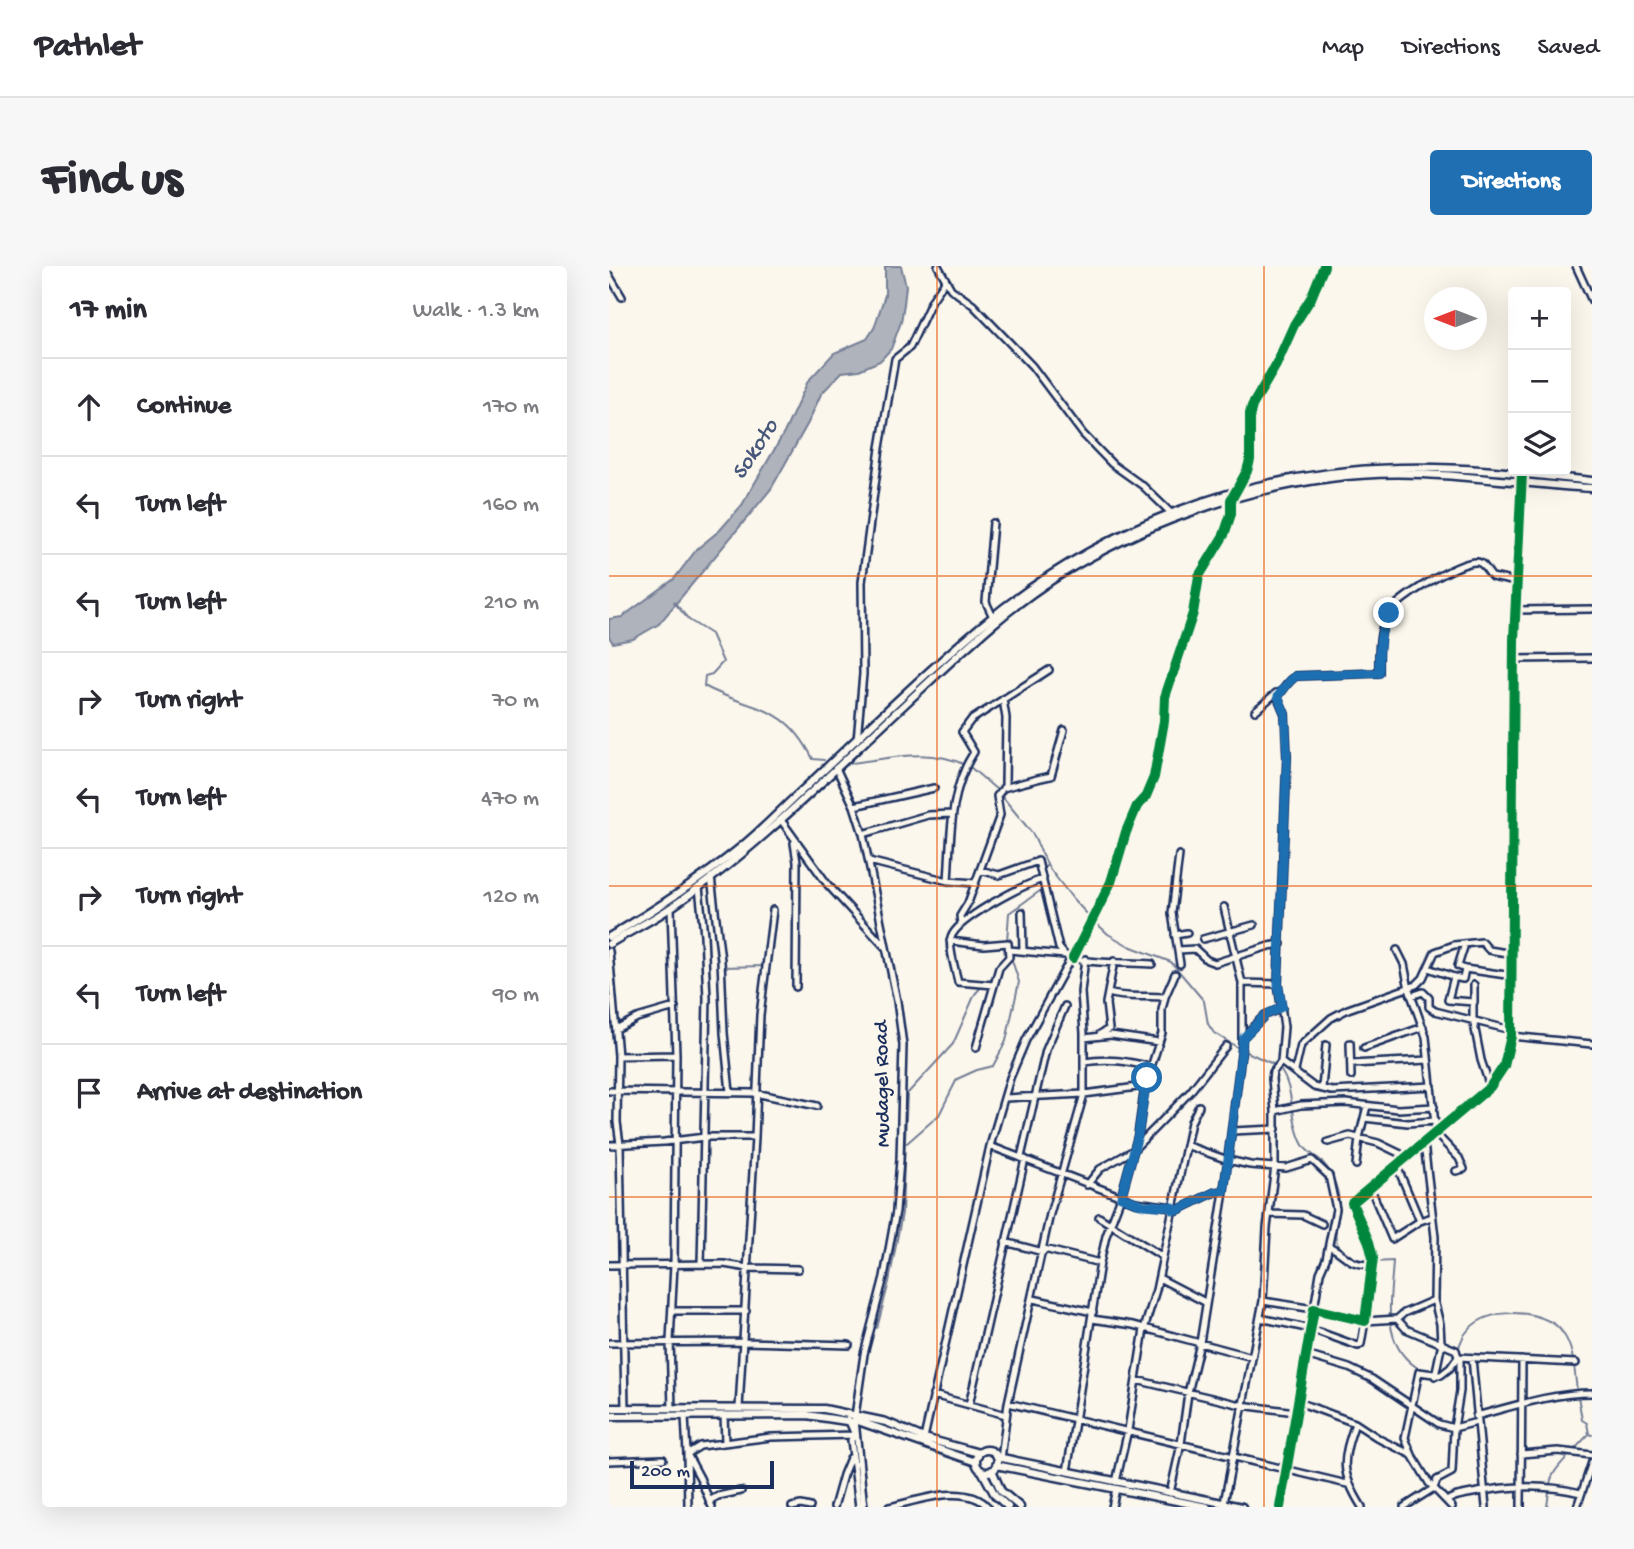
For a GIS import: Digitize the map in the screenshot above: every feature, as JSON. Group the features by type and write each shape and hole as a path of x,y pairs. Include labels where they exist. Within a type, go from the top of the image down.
{"main road":[{"path":"609,937 666,903 743,846 993,617 1053,572 1127,531 1171,513 1281,480 1358,469 1434,468 1508,473"},
{"path":"609,944 671,908 781,820 985,630 1058,576 1128,537 1231,500 1330,478 1356,475 1434,474 1592,488"},
{"path":"1542,476 1592,481"},
{"path":"609,1408 806,1408 885,1422 924,1438 979,1453 989,1450 997,1463 1001,1491 1020,1507"},
{"path":"609,1416 853,1417 976,1462 988,1485 1006,1506"},
{"path":"976,1462 979,1453"},
{"path":"997,1463 1242,1507"},
{"path":"982,1471 997,1463 1067,1472 1116,1485"},
{"path":"1168,1495 1207,1507"}],"street":[{"path":"938,266 956,293 973,304 1032,366 1083,434 1112,464 1143,486 1171,513"},
{"path":"924,1438 990,1146 1010,1078 1026,1040 1093,920 1111,882 1128,827 1154,777 1164,721 1165,697 1193,613 1201,569 1224,534 1231,514 1231,500 1238,491 1250,460 1252,406 1311,298 1324,266"},
{"path":"1576,266 1592,299"},
{"path":"609,275 622,297"},
{"path":"857,740 863,674 862,582 895,359 910,347 932,300 946,280"},
{"path":"1260,1318 1311,1329 1358,1346 1361,1344 1373,1262 1352,1203 1490,1087 1504,1066 1511,1033 1513,976 1514,659 1522,476"},
{"path":"993,523 986,602 993,617"},
{"path":"1278,696 1286,689 1289,680 1296,676 1379,673 1380,645 1387,616 1393,607 1416,588 1442,575 1477,562 1483,564 1492,577 1516,582"},
{"path":"1515,610 1592,609"},
{"path":"1514,659 1592,658"},
{"path":"948,881 952,814 963,771 974,752 962,732 971,720 1049,670"},
{"path":"1224,1503 1263,1301 1275,1166 1276,1129 1272,1079 1278,1065 1284,1027 1278,984 1287,757 1285,714 1276,693 1255,711"},
{"path":"961,924 960,916 968,903 1000,816 1006,719 1003,699"},
{"path":"1002,790 1051,776 1064,730"},
{"path":"825,769 837,768"},
{"name":"Mudagel Road","path":"837,768 863,834 902,1032 900,1160 896,1211 864,1354 853,1417 862,1507"},
{"path":"854,806 934,788"},
{"path":"863,834 928,815 952,814"},
{"path":"781,820 828,885 886,948"},
{"path":"794,840 797,862 796,987"},
{"path":"1179,855 1172,913 1181,964"},
{"path":"869,860 948,881 975,883"},
{"path":"980,870 999,875 1038,861 1059,948 1070,957"},
{"path":"711,877 722,975 730,1092"},
{"path":"994,985 958,982 950,942 952,936 961,924 984,907 1043,879"},
{"path":"699,887 707,998 702,1264"},
{"path":"1168,1507 1168,1495 1181,1444 1188,1393 1200,1343 1224,1191 1242,1049 1242,983 1224,907"},
{"path":"671,908 676,1055 674,1265 670,1341 672,1408"},
{"path":"739,1408 755,1137 759,1015 773,910"},
{"path":"1022,912 1023,951"},
{"path":"1203,939 1254,925"},
{"path":"1175,935 1187,933"},
{"path":"950,942 971,945 1008,943 1009,957 999,968 976,1048"},
{"path":"1295,1071 1301,1045 1331,1018 1347,1009 1409,989 1423,978 1434,952 1482,942 1489,950 1513,954"},
{"path":"1178,950 1195,949 1207,960 1215,963 1281,944"},
{"path":"1465,944 1458,967 1513,976"},
{"path":"1009,950 1152,964"},
{"path":"1397,950 1404,964 1411,996 1423,1027 1436,1135 1459,1158 1464,1169 1456,1171"},
{"path":"609,951 618,1056 617,1122 620,1144 625,1408"},
{"path":"997,1463 1008,1403 1044,1250 1084,1094 1081,992 1084,959"},
{"path":"1084,1038 1109,1029 1106,1003 1114,961"},
{"path":"1428,968 1462,979 1465,969"},
{"path":"1067,1472 1100,1262 1138,1135 1145,1086 1162,1033 1162,1010 1174,974"},
{"path":"1454,977 1448,1000 1473,1002 1473,1020 1490,1087"},
{"path":"1242,983 1278,984"},
{"path":"1473,1020 1474,985"},
{"path":"1411,996 1423,992 1429,998 1431,1009 1511,1033 1592,1044"},
{"path":"1108,993 1130,998 1165,997"},
{"path":"969,1405 1046,1050 1065,1006"},
{"path":"616,1029 637,1018 675,1007"},
{"path":"1243,1038 1265,1015 1282,1007"},
{"path":"1373,1062 1367,1047 1423,1027"},
{"path":"1100,1034 1159,1042"},
{"path":"1350,1043 1351,1076"},
{"path":"1322,1088 1326,1045"},
{"path":"1087,1185 1100,1169 1132,1151 1179,1104 1226,1046"},
{"path":"618,1056 676,1055"},
{"path":"1084,1062 1100,1059 1122,1060 1151,1067"},
{"path":"1351,1064 1428,1060"},
{"path":"1278,1065 1295,1071 1314,1087 1332,1091 1432,1086"},
{"path":"1005,1098 1035,1097 1037,1094 1084,1094 1145,1086"},
{"path":"609,1091 755,1093 817,1106"},
{"path":"1275,1111 1346,1103 1398,1109 1434,1107"},
{"path":"1112,1507 1128,1430 1144,1329 1159,1278 1191,1122 1199,1106"},
{"path":"1356,1165 1367,1106"},
{"path":"1364,1118 1408,1123 1435,1121"},
{"path":"1231,1131 1276,1129"},
{"path":"1328,1142 1347,1136 1359,1138 1378,1143 1405,1156"},
{"path":"609,1145 705,1137 755,1137"},
{"path":"1424,1143 1436,1245 1434,1300 1441,1343 1435,1373"},
{"path":"990,1146 1144,1205 1178,1210 1215,1192 1224,1191"},
{"path":"1188,1146 1250,1165 1286,1168 1312,1160 1329,1176 1336,1209 1334,1246 1320,1273 1280,1507"},
{"path":"1396,1164 1420,1221"},
{"path":"1370,1187 1392,1239 1420,1221 1432,1217"},
{"path":"1269,1214 1303,1215 1322,1224"},
{"path":"1099,1217 1163,1257"},
{"path":"1005,1242 1100,1262"},
{"path":"1334,1246 1338,1253 1352,1262 1361,1265 1373,1262"},
{"path":"609,1265 702,1264 799,1269"},
{"path":"1159,1278 1205,1302"},
{"path":"1033,1299 1252,1357"},
{"path":"1263,1301 1365,1321 1393,1320 1434,1300"},
{"path":"673,1311 746,1311"},
{"path":"1393,1320 1406,1329 1472,1358 1573,1363"},
{"path":"609,1343 670,1341 849,1345"},
{"path":"1306,1354 1360,1374 1407,1401 1439,1424 1454,1428 1523,1403 1592,1393"},
{"path":"1452,1507 1434,1488 1412,1455 1405,1438 1419,1372 1447,1371 1458,1354"},
{"path":"1404,1507 1434,1488 1437,1480 1453,1471 1454,1428 1460,1391 1458,1354"},
{"path":"1472,1358 1486,1507"},
{"path":"1521,1507 1522,1360"},
{"path":"1136,1380 1241,1405 1296,1412"},
{"path":"933,1395 1006,1415"},
{"path":"1298,1402 1355,1423 1412,1455"},
{"path":"1008,1403 1347,1484"},
{"path":"724,1415 725,1443"},
{"path":"685,1416 688,1507"},
{"path":"853,1417 855,1435 851,1440 852,1455 862,1507"},
{"path":"1355,1423 1344,1460 1347,1484 1361,1507"},
{"path":"687,1454 700,1446 790,1435 855,1435"},
{"path":"1521,1454 1558,1451 1592,1455"},
{"path":"687,1454 701,1478 711,1504 718,1496 741,1491"},
{"path":"834,1507 852,1455"},
{"path":"609,1461 663,1459"},
{"path":"1577,1507 1592,1462"},
{"path":"1447,1501 1452,1497 1483,1490 1522,1486 1551,1486 1581,1493"},
{"path":"890,1507 916,1500 961,1495 978,1498 988,1507"},
{"path":"792,1507 810,1507"}],"shaded area":[{"path":"885,266 901,266 906,286 901,322 891,349 880,361 859,370 842,372 821,394 771,489 659,624 633,639 613,643 609,637 609,619 622,617 674,579 697,549 720,530 742,505 784,433 808,381 834,353 867,339 874,328 885,295"}],"waterway":[{"path":"674,602 689,620 711,634 723,662 712,674 705,676 704,686 779,718 802,740 813,759 824,760"},
{"path":"851,763 923,755 965,765"},
{"path":"970,767 997,790"},
{"path":"1001,795 1032,833 1049,868 1090,917"},
{"path":"1044,874 1043,869 1047,865"},
{"path":"1007,941 1009,913 1047,886 1045,880"},
{"path":"1094,921 1108,934 1129,946 1171,962 1204,1001 1208,1024 1214,1033 1240,1049"},
{"path":"907,1143 939,1115 957,1079 993,1066 1006,1041 1019,982 1011,957"},
{"path":"722,967 766,966"},
{"path":"990,983 997,966"},
{"path":"877,1328 902,1213 907,1094 953,1044 975,994 982,986"},
{"path":"1245,1051 1275,1065"},
{"path":"1279,1068 1288,1085 1296,1126 1303,1145 1323,1163 1335,1184 1339,1209 1336,1236 1340,1250"},
{"path":"1373,1262 1393,1261 1390,1307 1393,1336 1408,1360 1421,1370"},
{"path":"1458,1349 1473,1325 1494,1315 1518,1313 1541,1318 1556,1325 1566,1338 1573,1360"},
{"path":"1574,1365 1577,1391"},
{"path":"1578,1396 1582,1420 1587,1423 1589,1434 1592,1435"},
{"path":"1573,1451 1588,1435"},
{"path":"1550,1485 1554,1473 1569,1455"},
{"path":"1547,1507 1549,1491"}],"cycle path":[{"path":"1073,958 1111,882 1137,806 1146,796 1154,777 1164,721 1165,697 1193,613 1199,576 1224,535 1231,514 1231,500 1250,460 1252,406 1311,298 1324,266"},
{"path":"1280,1507 1314,1309 1365,1321 1373,1258 1352,1203 1490,1087 1504,1066 1511,1036 1514,640 1522,476"}],"route":[{"path":"1147,1078 1138,1135 1121,1197 1144,1205 1173,1207 1173,1210 1178,1210 1215,1192 1224,1191 1243,1038 1265,1015 1282,1007 1278,984 1287,757 1285,714 1278,696 1286,689 1289,680 1296,676 1379,673 1380,645 1389,613"}],"water label":[{"name":"Sokoto","path":"756,450"}]}
